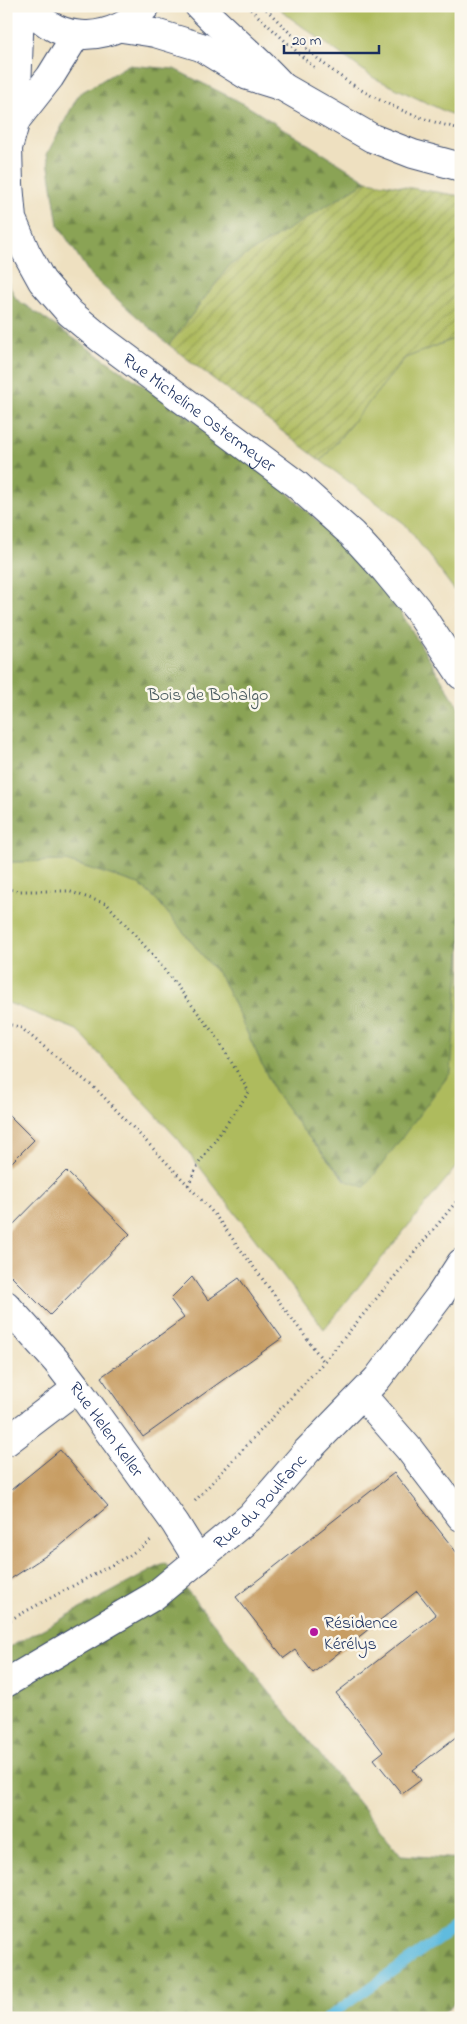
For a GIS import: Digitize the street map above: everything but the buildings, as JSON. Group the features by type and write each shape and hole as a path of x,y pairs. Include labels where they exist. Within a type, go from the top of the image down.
{"street":[{"name":"Rue Micheline Ostermeyer","path":"20,6 16,120 8,148 9,184 12,219 26,252 42,281 70,313 100,338 296,484 352,534 417,608 461,675"},
{"path":"30,6 34,12 53,27 76,35 99,35 122,28 138,16 146,6"},
{"path":"200,6 228,35 258,60 283,87"},
{"path":"122,28 155,33 201,47 248,76 283,87 372,138 413,154 461,167"},
{"name":"Rue Micheline Ostermeyer","path":"16,120 50,77 76,35"},
{"name":"Rue du Poulfanc","path":"6,1683 154,1596 251,1516 307,1451 377,1379 439,1297 461,1264"},
{"name":"Rue Helen Keller","path":"6,1305 77,1388 175,1523 198,1560"},
{"path":"6,1442 77,1388"},
{"path":"362,1395 410,1449 461,1517"}],"path":[{"path":"247,6 322,74"},
{"path":"263,6 332,70 352,84 404,111 461,129"},
{"path":"6,889 19,892 68,891 107,904 152,954 216,1036 250,1092 199,1163 188,1185"},
{"path":"6,1024 20,1027 98,1092 188,1185 215,1215 324,1362 461,1196"}],"green space":[{"path":"278,6 461,6 461,119 374,78 285,14"},
{"path":"128,65 174,69 244,104 367,181 230,265 169,345 91,276 58,225 47,154 79,94"},
{"path":"367,181 461,196 461,336 405,358 321,461 169,345 230,265"},
{"name":"Bois de Bohalgo","path":"6,278 16,299 251,459 381,580 461,711 461,944 451,1072 365,1187 347,1181 301,1128 274,1090 222,979 157,900 139,884 66,861 6,862"},
{"path":"461,336 461,599 405,524 321,461 405,358"},
{"path":"66,861 139,884 157,900 222,979 274,1090 301,1128 346,1181 450,1072 461,944 461,1161 324,1329 179,1140 77,1030 6,1002 6,862"},
{"path":"165,1563 401,1855 461,1859 461,1997 438,2018 6,2018 6,1649"}],"waterway":[{"path":"327,2018 461,1923"}],"place":[{"name":"Résidence Kérélys","path":"314,1632"}]}
